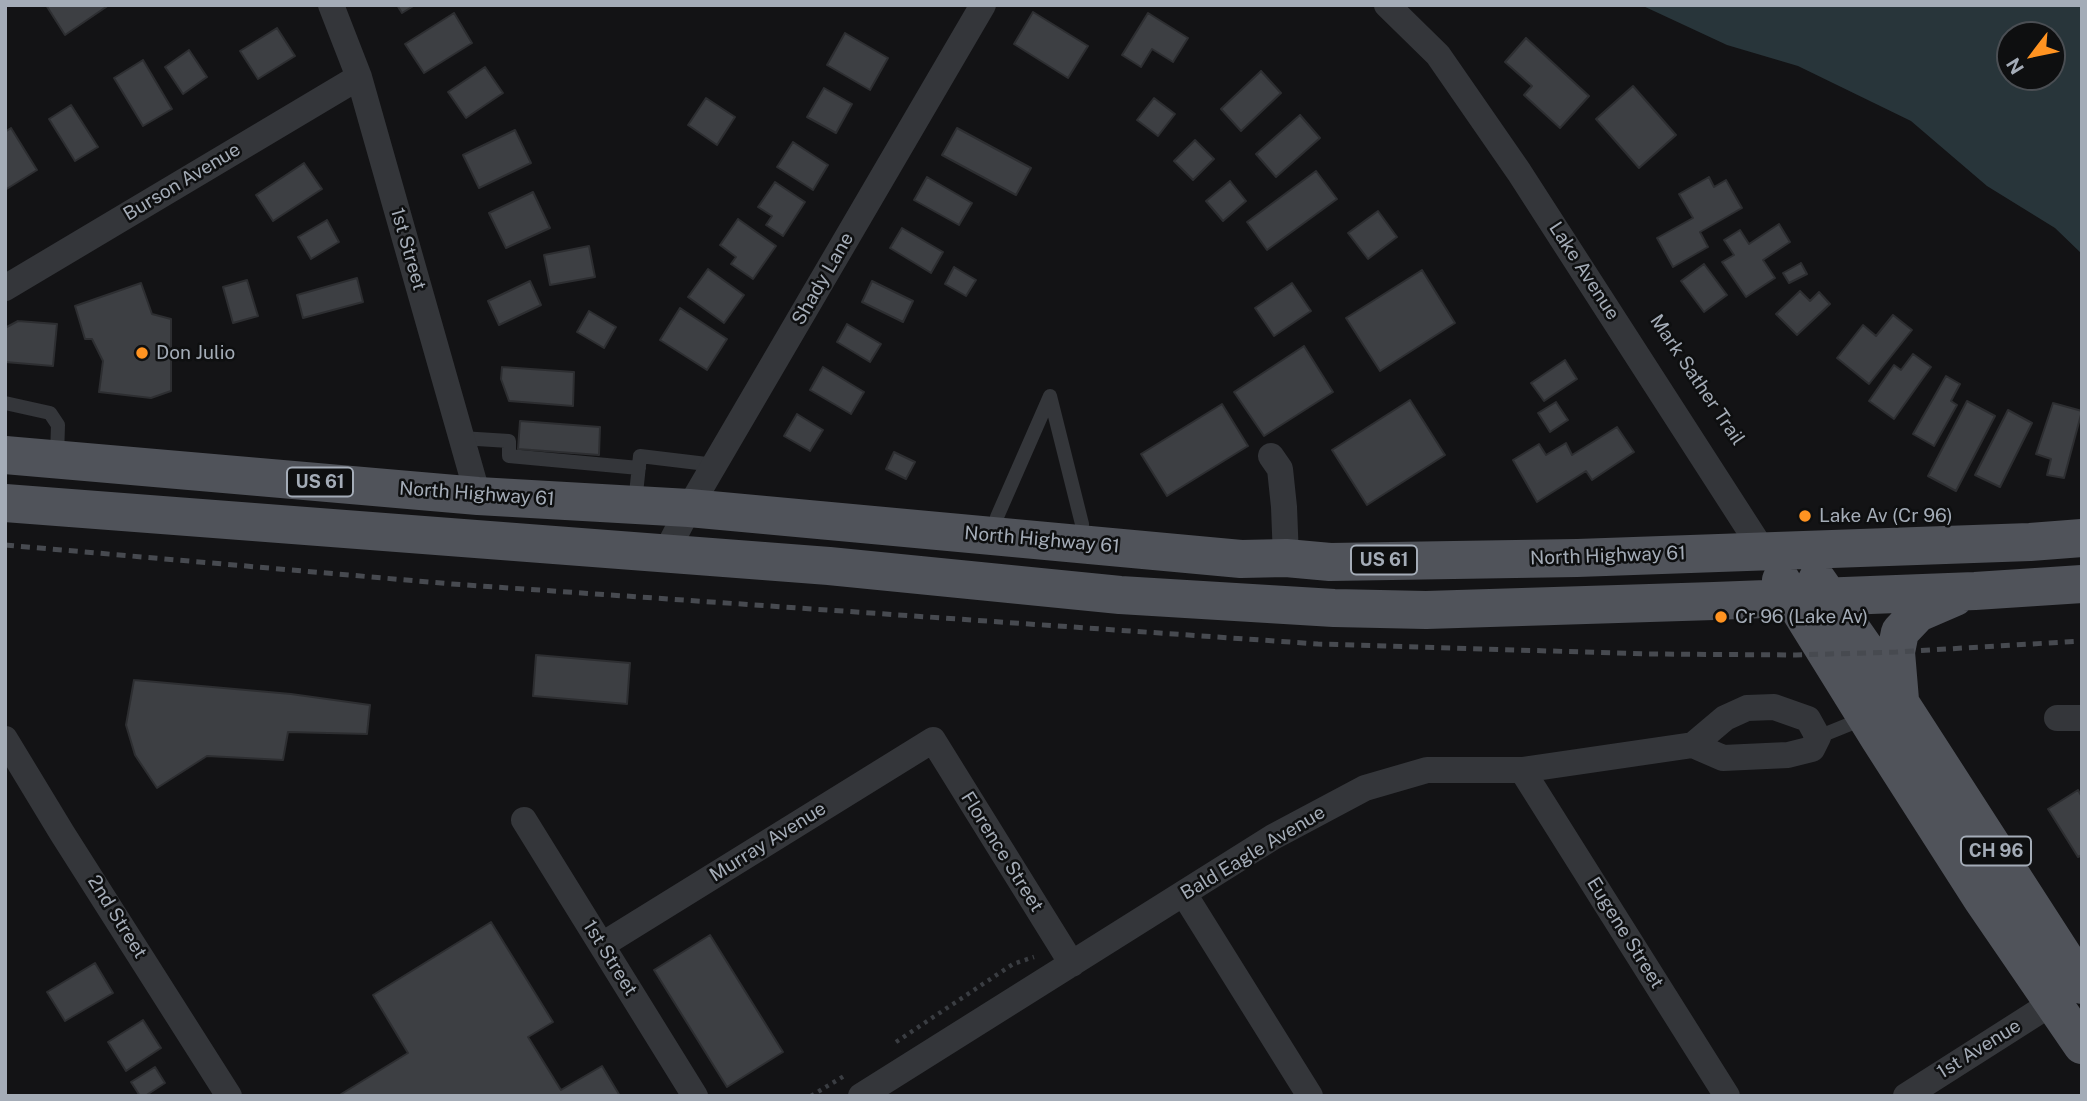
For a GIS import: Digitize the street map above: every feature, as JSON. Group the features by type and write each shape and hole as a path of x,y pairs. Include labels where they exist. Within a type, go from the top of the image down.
{"main road":[{"name":"North Highway 61","path":"5,455 478,496 637,486 689,508 1241,559 1286,558 1330,562 1577,558 2082,538"},
{"name":"US 61","path":"5,503 829,566 1120,595 1334,608 1426,610 1975,591 2082,584"},
{"name":"CH 96","path":"1778,551 1892,712 1982,899 2067,994 2082,1045"},
{"path":"1892,712 1897,641 1903,628 1913,616 1928,607 1975,591"}],"street":[{"name":"1st Street","path":"331,5 359,77 478,496"},
{"name":"Shady Lane","path":"665,554 689,508 983,5"},
{"name":"Lake Avenue","path":"1387,5 1438,55 1778,551"},
{"name":"Burson Avenue","path":"5,288 359,77"},
{"path":"1271,456 1280,469 1286,558"},
{"path":"1774,707 1808,719 1818,737 1812,749 1788,755 1723,758 1693,745 1725,718 1747,708 1774,707"},
{"name":"2nd Street","path":"5,739 229,1096"},
{"name":"Murray Avenue","path":"602,945 933,740"},
{"name":"Florence Street","path":"933,740 1072,964"},
{"name":"Bald Eagle Avenue","path":"876,1092 1273,837 1365,788 1427,770 1522,770 1693,745"},
{"name":"Eugene Street","path":"1522,770 1727,1096"},
{"name":"1st Street","path":"524,820 695,1096"},
{"path":"1184,894 1310,1096"},
{"name":"1st Avenue","path":"1906,1096 2067,994"}],"lane":[{"path":"996,536 997,517 1050,396 1082,524 1081,544"},
{"path":"5,403 50,413 58,425 57,459"},
{"path":"461,438 509,441 509,456 637,486 640,456 715,465"},
{"path":"1818,737 1892,712"}],"shaded area":[{"path":"1641,5 2082,5 2082,254 2055,228 1987,186 1911,121 1798,66 1727,45"}],"building":[{"path":"46,5 109,5 65,35"},
{"path":"397,5 415,5 402,13"},
{"path":"1033,12 1088,46 1068,78 1014,44"},
{"path":"454,13 472,43 424,73 405,44"},
{"path":"1148,13 1188,38 1173,62 1152,49 1141,67 1122,55"},
{"path":"277,28 295,56 258,79 240,51"},
{"path":"845,33 888,58 870,90 827,65"},
{"path":"1526,38 1589,96 1560,128 1524,95 1532,86 1505,62"},
{"path":"189,50 207,77 183,94 165,67"},
{"path":"143,60 172,109 143,126 114,78"},
{"path":"485,67 503,93 466,118 448,92"},
{"path":"1261,71 1281,93 1241,131 1221,109"},
{"path":"1633,86 1676,135 1639,168 1596,119"},
{"path":"824,88 852,104 836,133 807,117"},
{"path":"706,98 735,117 717,145 688,125"},
{"path":"1154,98 1175,114 1158,136 1137,120"},
{"path":"71,105 98,147 75,161 49,119"},
{"path":"1300,115 1320,138 1276,177 1256,154"},
{"path":"11,128 37,170 5,190 5,132"},
{"path":"957,128 1031,168 1016,195 942,155"},
{"path":"515,130 531,163 479,188 463,155"},
{"path":"1195,140 1214,159 1193,180 1174,161"},
{"path":"793,142 828,165 813,190 777,167"},
{"path":"304,163 322,189 273,221 256,195"},
{"path":"1316,171 1337,199 1267,250 1247,222"},
{"path":"927,177 972,203 959,225 914,200"},
{"path":"1709,177 1714,187 1726,180 1742,208 1700,232 1708,247 1673,267 1657,238 1693,218 1679,194"},
{"path":"1230,181 1246,201 1223,221 1206,201"},
{"path":"775,182 805,202 783,236 766,225 772,216 758,207"},
{"path":"533,192 550,228 506,248 489,213"},
{"path":"1378,211 1397,237 1368,259 1348,233"},
{"path":"738,219 776,246 753,279 731,264 736,257 720,245"},
{"path":"327,220 339,242 311,259 298,237"},
{"path":"1779,224 1790,242 1763,260 1775,278 1746,297 1722,262 1734,255 1724,240 1740,230 1749,244"},
{"path":"902,228 943,252 931,273 890,248"},
{"path":"589,246 595,277 550,285 544,255"},
{"path":"1801,263 1807,274 1789,283 1783,273"},
{"path":"1704,264 1727,295 1704,312 1681,281"},
{"path":"954,267 976,280 966,296 945,284"},
{"path":"708,269 744,295 724,323 688,297"},
{"path":"1422,270 1455,323 1380,371 1346,318"},
{"path":"357,278 363,302 303,318 297,295"},
{"path":"247,280 258,316 233,323 223,287"},
{"path":"530,281 541,305 499,325 488,301"},
{"path":"872,281 913,301 903,322 862,302"},
{"path":"141,283 152,314 171,319 171,391 151,398 99,392 103,361 92,339 85,339 75,306"},
{"path":"1292,283 1311,311 1274,336 1255,308"},
{"path":"1800,291 1810,301 1819,292 1830,304 1797,335 1776,314"},
{"path":"680,308 727,339 707,370 660,340"},
{"path":"589,311 616,327 604,348 577,332"},
{"path":"1893,315 1912,330 1869,384 1837,358 1863,325 1876,336"},
{"path":"18,321 57,324 53,366 5,362 5,328"},
{"path":"847,324 881,344 870,362 837,342"},
{"path":"1304,346 1333,392 1264,436 1234,392"},
{"path":"1913,354 1931,367 1894,419 1869,401 1894,365 1901,370"},
{"path":"1565,360 1577,379 1544,401 1531,383"},
{"path":"502,367 574,372 573,406 509,401 501,379"},
{"path":"823,367 864,392 851,414 810,390"},
{"path":"1946,376 1960,384 1951,401 1957,405 1934,446 1913,434"},
{"path":"1410,400 1445,455 1367,505 1332,450"},
{"path":"1967,401 1995,416 1956,491 1928,476"},
{"path":"1556,402 1568,420 1550,432 1538,413"},
{"path":"2053,403 2082,411 2064,478 2047,475 2051,459 2036,454"},
{"path":"1222,404 1248,446 1167,496 1141,454"},
{"path":"2008,410 2032,423 2000,487 1975,475"},
{"path":"797,414 823,430 810,451 784,436"},
{"path":"520,421 600,427 599,455 518,449"},
{"path":"1617,427 1634,452 1592,480 1586,471 1537,502 1513,460 1539,444 1546,455 1566,443 1572,455"},
{"path":"894,452 915,462 906,479 886,469"},
{"path":"536,655 630,663 627,704 533,696"},
{"path":"134,680 291,694 370,705 367,734 288,732 283,760 207,756 157,788 135,755 126,725"},
{"path":"2078,790 2082,797 2082,855 2078,857 2048,809"},
{"path":"491,922 553,1022 528,1037 561,1090 602,1066 620,1096 338,1096 408,1053 373,995"},
{"path":"710,935 783,1052 727,1087 654,970"},
{"path":"95,963 113,993 65,1021 47,992"},
{"path":"143,1020 161,1048 126,1071 108,1042"},
{"path":"155,1067 165,1083 145,1096 140,1096 131,1082"}],"railway":[{"path":"5,545 452,584 1318,644 1649,654 1796,655 2082,641"}],"place":[{"name":"Don Julio","path":"142,353"},
{"name":"Lake Av (Cr 96)","path":"1805,516"},
{"name":"Cr 96 (Lake Av)","path":"1721,617"}]}
